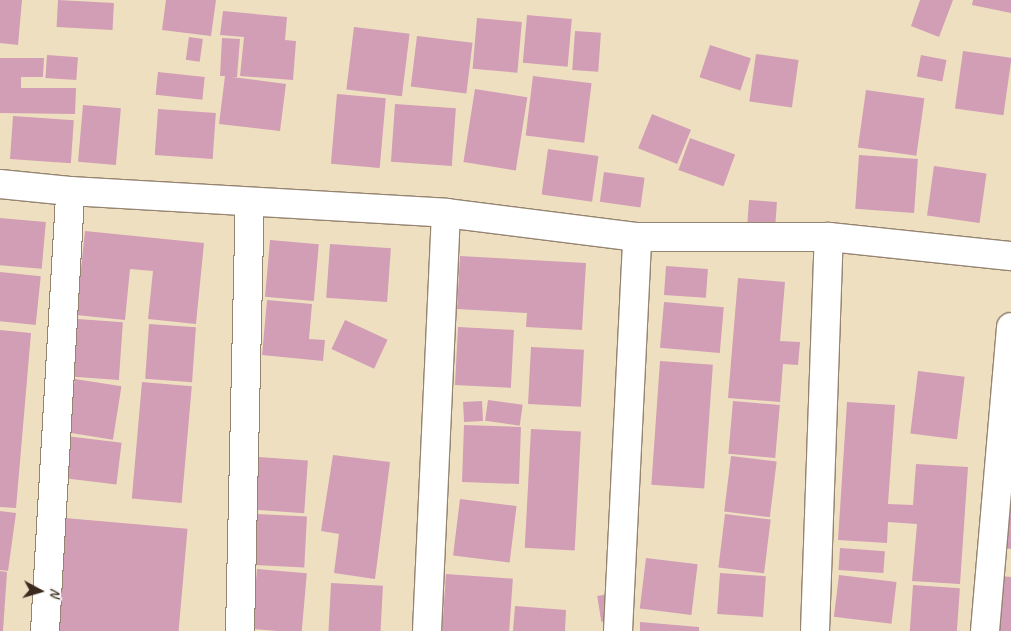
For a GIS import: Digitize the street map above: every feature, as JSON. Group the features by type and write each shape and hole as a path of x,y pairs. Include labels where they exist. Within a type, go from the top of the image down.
{"street":[{"path":"0,184 70,191 250,203 446,213 637,238 829,237 1011,256"},
{"path":"45,631 70,191"},
{"path":"240,631 250,203"},
{"path":"427,631 446,213"},
{"path":"815,631 829,237"},
{"path":"618,631 637,238"},
{"path":"985,631 1011,327"}],"building":[{"path":"0,0 22,0 18,45 0,43"},
{"path":"58,0 114,3 113,30 57,27"},
{"path":"166,0 216,0 211,36 162,30"},
{"path":"920,0 953,0 939,37 911,26"},
{"path":"973,0 1011,0 1011,13 972,5"},
{"path":"223,11 287,17 285,40 296,41 293,80 240,76 244,37 220,35"},
{"path":"527,15 572,19 568,67 523,63"},
{"path":"477,18 522,22 517,73 473,69"},
{"path":"354,27 410,34 402,96 346,90"},
{"path":"575,31 601,33 598,72 572,70"},
{"path":"417,36 473,43 466,93 411,87"},
{"path":"189,37 203,39 200,62 186,60"},
{"path":"222,38 240,39 237,77 232,77 286,84 280,131 219,124 225,76 220,76"},
{"path":"710,45 751,58 740,91 699,77"},
{"path":"963,51 1011,58 1003,115 955,108"},
{"path":"756,54 799,60 792,108 749,102"},
{"path":"47,55 78,57 76,80 45,78"},
{"path":"921,55 947,60 942,82 917,77"},
{"path":"0,58 44,58 43,77 21,77 21,88 76,88 75,114 0,113"},
{"path":"158,72 205,77 202,100 156,95"},
{"path":"533,76 592,83 584,143 526,136"},
{"path":"475,89 527,97 516,170 463,162"},
{"path":"866,90 924,98 916,156 858,147"},
{"path":"337,94 386,98 380,168 331,164"},
{"path":"395,104 456,108 452,166 391,162"},
{"path":"83,105 121,108 116,165 78,162"},
{"path":"158,109 216,113 213,159 155,155"},
{"path":"652,114 691,130 677,164 638,148"},
{"path":"13,116 74,120 71,163 10,159"},
{"path":"690,138 735,154 723,186 678,170"},
{"path":"548,149 599,156 592,202 542,195"},
{"path":"859,155 918,159 914,213 855,209"},
{"path":"934,166 986,173 980,223 927,216"},
{"path":"604,172 645,178 640,207 600,202"},
{"path":"749,200 777,202 775,227 747,225"},
{"path":"0,218 46,222 42,269 0,265"},
{"path":"85,231 204,243 196,324 148,319 153,271 130,269 125,320 76,315"},
{"path":"270,240 319,244 314,301 265,297"},
{"path":"330,244 391,248 387,302 326,298"},
{"path":"460,256 586,263 582,330 526,327 527,313 457,309"},
{"path":"666,266 708,269 706,298 664,295"},
{"path":"0,272 41,276 36,325 0,321"},
{"path":"738,278 785,282 780,341 800,342 798,365 783,364 780,402 728,398"},
{"path":"267,300 312,304 309,339 325,340 323,361 262,355"},
{"path":"664,302 724,307 720,353 660,348"},
{"path":"78,319 123,322 119,380 74,377"},
{"path":"345,320 388,340 374,369 331,349"},
{"path":"149,324 196,327 192,382 145,379"},
{"path":"458,327 514,330 511,388 455,385"},
{"path":"0,330 31,333 16,508 0,507"},
{"path":"531,347 584,350 581,407 528,404"},
{"path":"660,361 713,365 704,488 651,485"},
{"path":"918,371 965,377 957,439 910,434"},
{"path":"75,379 121,386 113,440 67,432"},
{"path":"142,382 192,386 182,503 132,499"},
{"path":"488,400 523,405 520,426 485,421"},
{"path":"482,401 483,421 464,422 463,402"},
{"path":"733,401 780,405 775,458 728,454"},
{"path":"847,402 895,405 888,504 913,505 916,464 968,467 960,584 912,581 917,524 888,522 887,543 838,540"},
{"path":"464,425 521,427 519,484 462,482"},
{"path":"531,429 581,432 575,550 525,548"},
{"path":"66,436 122,443 116,485 61,478"},
{"path":"333,455 390,462 375,579 334,573 339,534 321,531"},
{"path":"731,456 777,462 770,517 724,512"},
{"path":"259,457 308,460 304,513 255,510"},
{"path":"1011,485 1011,549 994,547"},
{"path":"460,499 517,506 510,563 453,556"},
{"path":"0,511 16,513 8,571 0,570"},
{"path":"257,514 307,517 304,568 254,565"},
{"path":"725,514 771,520 764,573 718,568"},
{"path":"65,518 188,529 179,631 55,631"},
{"path":"840,548 885,551 883,573 838,570"},
{"path":"646,558 698,564 691,615 640,609"},
{"path":"257,569 307,573 302,631 252,629"},
{"path":"0,571 7,572 3,631 0,631"},
{"path":"720,573 766,576 763,617 717,614"},
{"path":"446,574 513,579 509,631 442,631"},
{"path":"839,575 897,582 891,624 834,617"},
{"path":"992,575 1011,577 1011,631 986,631"},
{"path":"331,583 383,586 381,631 328,631"},
{"path":"913,585 960,588 957,631 910,631"},
{"path":"616,593 620,619 601,622 597,596"},
{"path":"515,606 566,610 565,631 513,631"},
{"path":"640,622 699,627 699,631 640,631"}]}
